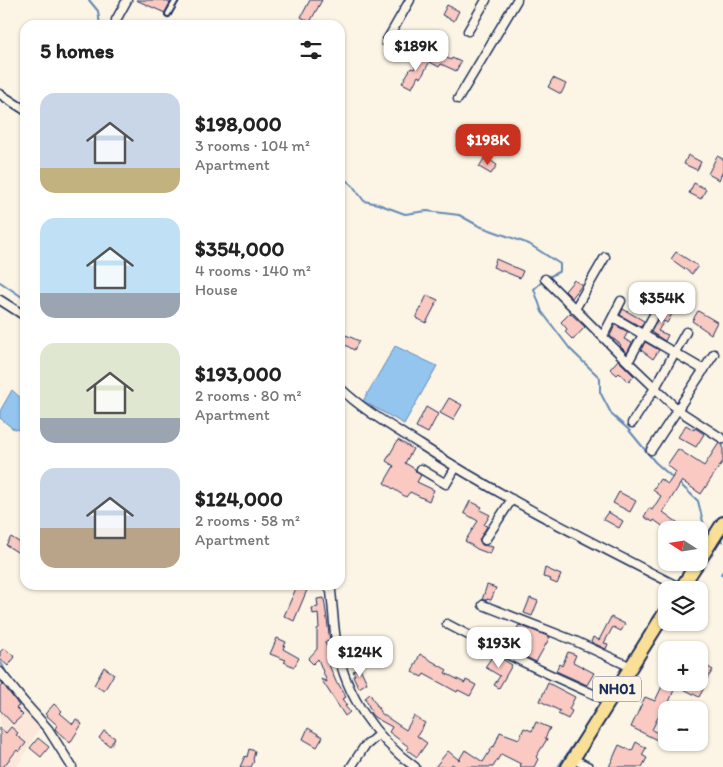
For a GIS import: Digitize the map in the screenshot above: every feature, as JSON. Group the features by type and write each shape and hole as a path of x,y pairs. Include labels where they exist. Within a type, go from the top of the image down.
{"highway":[{"path":"708,547 717,533"},
{"name":"NH01","path":"570,763 658,624"}],"street":[{"path":"116,20 127,0"},
{"path":"386,42 410,0"},
{"path":"468,31 486,0"},
{"path":"458,99 517,0"},
{"path":"0,94 20,107"},
{"path":"575,309 605,257"},
{"path":"545,279 678,410 723,439"},
{"path":"0,300 20,313"},
{"path":"603,336 621,301"},
{"path":"628,362 655,313"},
{"path":"613,316 704,370"},
{"path":"632,423 655,388 686,332"},
{"path":"651,450 714,354"},
{"path":"345,393 354,402 408,440 562,527 665,581"},
{"path":"421,469 446,484 456,467"},
{"path":"485,540 512,499"},
{"path":"330,590 337,647 344,676 356,701 378,735 415,767"},
{"path":"482,605 575,641 631,667"},
{"path":"447,624 498,651 609,701"},
{"path":"0,672 22,701 54,736 72,767"},
{"path":"350,767 364,747 378,735"},
{"path":"570,763 589,767"}],"lane":[{"path":"168,14 176,0"}],"shaded area":[{"path":"0,678 40,727 17,767 0,767"}],"water":[{"path":"395,346 437,366 404,424 363,401"},
{"path":"12,390 20,397 20,428 18,430 12,428 0,418 0,411"}],"building":[{"path":"136,0 163,0 170,3 165,13"},
{"path":"310,0 322,0 311,20 301,17"},
{"path":"447,5 459,11 454,21 442,15"},
{"path":"435,52 451,60 452,58 461,62 456,71 441,64 439,67 430,62"},
{"path":"420,56 430,61 421,78 418,76 412,88 402,83 411,68 414,69"},
{"path":"553,78 566,84 561,94 548,87"},
{"path":"688,155 701,162 697,170 684,164"},
{"path":"717,156 723,159 723,171 719,180 708,174"},
{"path":"485,157 497,165 491,174 479,167"},
{"path":"694,183 706,189 701,199 689,193"},
{"path":"676,252 698,266 692,274 671,259"},
{"path":"496,259 523,271 520,278 493,267"},
{"path":"574,280 582,285 572,298 565,291"},
{"path":"427,295 438,300 426,323 416,318"},
{"path":"661,308 672,314 667,323 664,321 658,331 668,335 665,341 651,332 660,316"},
{"path":"623,309 644,321 641,327 620,315"},
{"path":"698,311 717,322 711,334 692,321"},
{"path":"570,313 585,327 573,340 565,332 567,329 561,322"},
{"path":"615,325 628,332 624,339 632,343 627,353 610,336"},
{"path":"346,335 359,341 354,350 345,345"},
{"path":"645,342 659,350 653,359 641,350"},
{"path":"618,360 634,376 629,382 619,373 617,375 610,369"},
{"path":"449,398 462,405 453,420 440,413"},
{"path":"426,407 438,414 428,433 416,427"},
{"path":"686,425 704,434 696,447 678,437"},
{"path":"398,440 413,449 405,463 421,475 417,482 434,490 429,501 410,492 406,497 384,483 394,466 386,461"},
{"path":"719,443 723,445 723,461 701,494 682,481 663,512 675,521 658,521 658,523 644,517 649,508 652,510 661,496 653,490 660,479 668,484 676,472 667,465 678,449 704,466"},
{"path":"619,492 636,501 630,512 613,503"},
{"path":"470,501 482,507 480,510 490,515 484,525 487,526 479,540 482,545 493,547 490,554 477,549 465,541 478,521 464,513"},
{"path":"608,512 623,521 619,528 603,519"},
{"path":"11,537 20,543 20,554 6,545"},
{"path":"545,568 561,575 557,584 550,581 551,579 543,577"},
{"path":"487,585 496,588 491,600 482,600"},
{"path":"295,590 307,590 294,621 284,616"},
{"path":"324,598 330,641 325,642 332,664 329,665 337,684 346,697 342,699 350,712 345,716 321,679 327,682 318,659 313,664 308,659 317,649 317,629 319,628 318,613 313,614 312,608 318,607 317,599"},
{"path":"530,598 538,601 532,616 524,613"},
{"path":"611,617 625,624 621,631 613,627 604,643 608,644 606,649 591,642 593,637 599,640"},
{"path":"519,625 550,637 536,662 516,652 523,640 514,634"},
{"path":"277,638 286,642 283,649 299,658 294,667 284,662 286,660 270,654"},
{"path":"4,648 15,657 8,666 0,659 0,652"},
{"path":"568,652 576,655 573,662 594,673 587,685 556,671 559,664 562,666"},
{"path":"420,654 447,670 445,673 465,683 466,680 476,685 470,696 458,690 457,692 424,674 422,677 412,672"},
{"path":"494,654 512,665 499,688 494,685 500,676 485,667"},
{"path":"104,667 114,674 104,691 94,685"},
{"path":"708,667 713,670 708,677"},
{"path":"360,668 367,683 359,688 353,676 355,675 353,671"},
{"path":"548,683 575,697 569,709 572,711 568,719 558,714 560,711 540,701"},
{"path":"3,684 19,706 16,708 23,715 13,724 0,710 0,687"},
{"path":"660,691 674,691 670,701 658,701 658,717 652,730 658,733 658,740 631,727 645,697 655,701"},
{"path":"688,691 702,691 699,697"},
{"path":"370,694 382,714 406,730 414,716 425,723 417,736 427,743 417,757 407,750 409,747 389,732 392,727 374,717 370,712 365,698"},
{"path":"54,704 62,711 60,713 73,724 76,719 82,724 70,743 55,729 57,725 45,714"},
{"path":"536,722 550,728 545,738 547,739 536,757 538,759 534,767 520,767 521,764 501,754 493,767 456,767 452,764 450,767 435,767 448,751 459,760 465,750 483,762 494,747 500,732 519,739 524,728 532,731"},
{"path":"11,727 18,733 16,735 26,743 19,752 17,750 3,767 0,767 0,728 6,733"},
{"path":"308,728 323,737 317,747 303,739"},
{"path":"104,731 115,738 110,746 99,738"},
{"path":"38,738 49,747 41,757 30,748"},
{"path":"636,742 646,748 642,755 647,758 642,767 609,767 619,745 632,751"},
{"path":"249,749 255,751 251,767 240,767 245,756 247,757"}],"waterway":[{"path":"89,0 98,11 99,20"},
{"path":"345,179 353,186 364,201 405,214 427,211 459,215 479,226 529,244 560,264 560,271 547,278"},
{"path":"543,281 534,289 542,312 570,349 600,378 600,392 612,415 628,429 655,462 673,478"},
{"path":"0,282 20,296"},
{"path":"679,483 698,501 705,530 711,534"},
{"path":"719,539 723,542"},
{"path":"723,571 721,574 723,575"},
{"path":"0,661 7,674"},
{"path":"14,684 23,696"},
{"path":"558,767 589,722"},
{"path":"65,749 73,762"}]}
